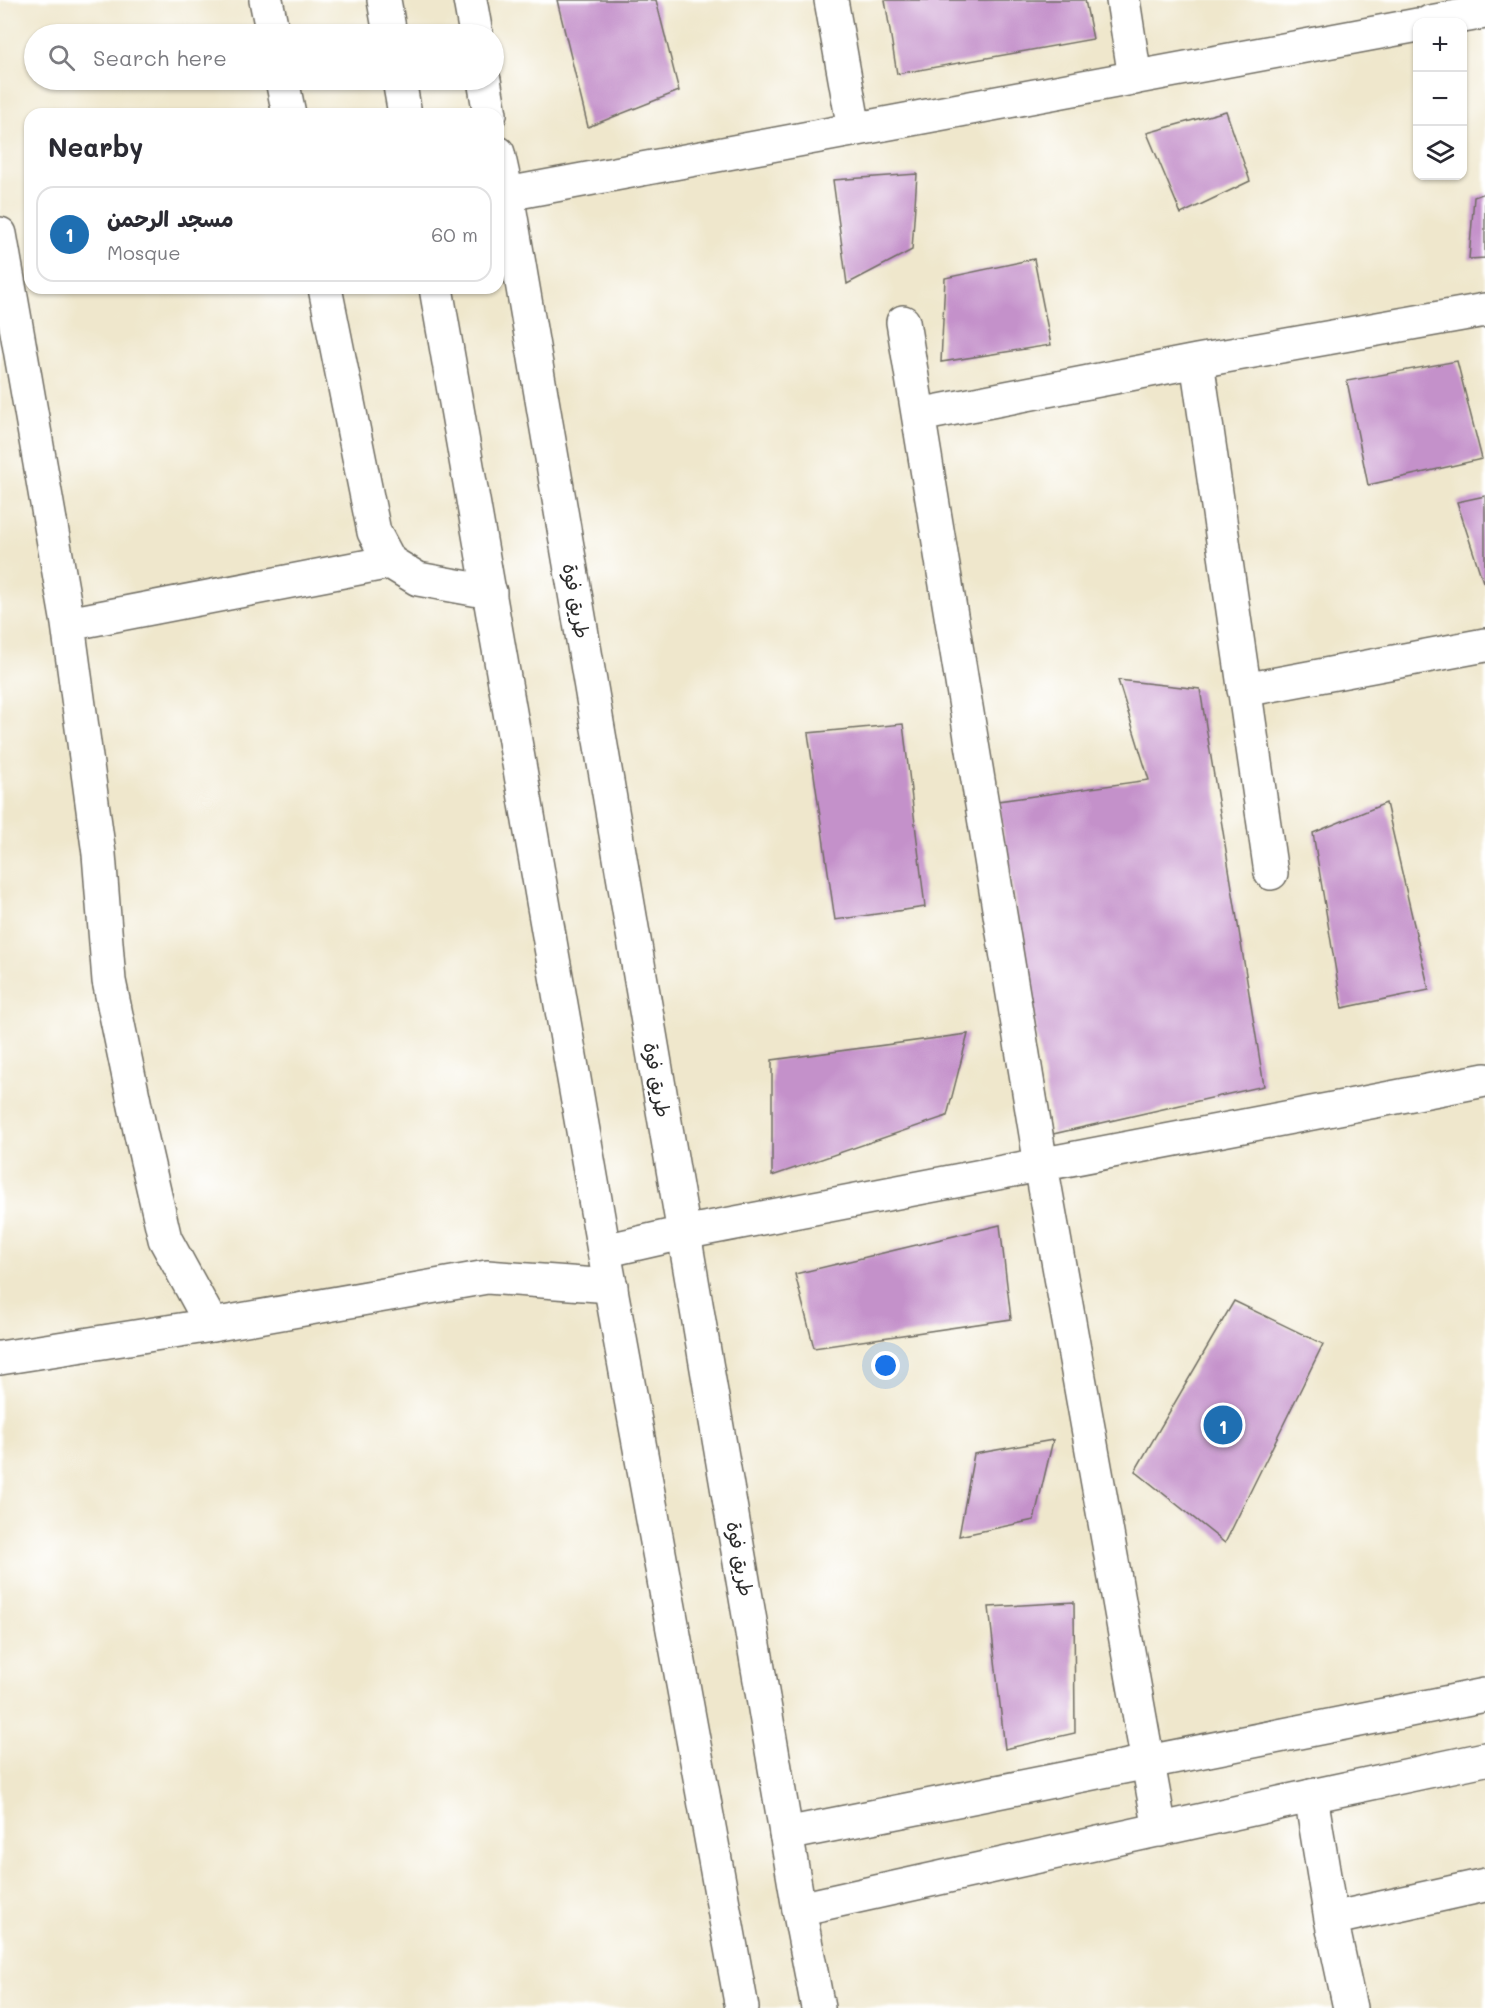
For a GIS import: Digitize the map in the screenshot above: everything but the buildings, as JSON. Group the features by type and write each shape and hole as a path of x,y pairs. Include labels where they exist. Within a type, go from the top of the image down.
{"main road":[{"path":"266,0 271,24"},
{"path":"384,0 388,24"},
{"path":"470,0 474,24"},
{"path":"831,0 854,129"},
{"path":"1123,0 1135,78"},
{"path":"1452,18 1485,12"},
{"path":"507,194 1413,26"},
{"path":"284,90 288,108"},
{"path":"401,90 404,108"},
{"path":"486,90 489,108"},
{"name":"طريق فوة","path":"504,180 786,1834 818,2008"},
{"path":"0,234 68,624 99,854 109,981 165,1239 212,1325"},
{"path":"326,294 375,532 390,562 418,579 490,592"},
{"path":"437,294 604,1251 742,2008"},
{"path":"918,415 1197,361 1485,310"},
{"path":"903,322 1041,1165 1160,1830"},
{"path":"1197,361 1271,873"},
{"path":"68,624 390,562"},
{"path":"1244,690 1485,645"},
{"path":"604,1251 683,1233 1485,1080"},
{"path":"0,1358 212,1325 487,1277 611,1286"},
{"path":"786,1834 1485,1695"},
{"path":"799,1909 1485,1759"},
{"path":"1311,1796 1331,1919 1350,2008"},
{"path":"1331,1919 1485,1885"}],"place":[{"name":"مسجد الرحمن","path":"1223,1425"}]}
